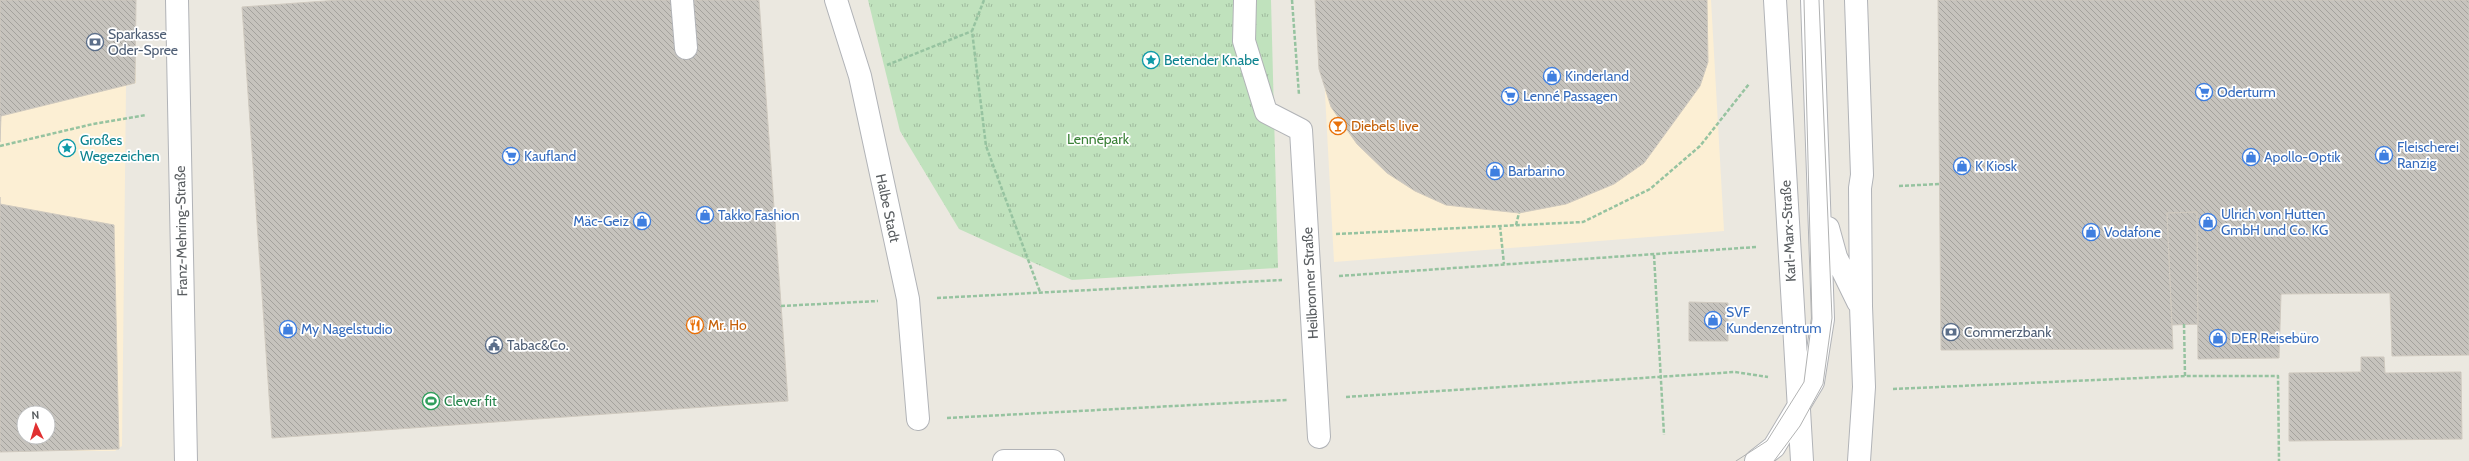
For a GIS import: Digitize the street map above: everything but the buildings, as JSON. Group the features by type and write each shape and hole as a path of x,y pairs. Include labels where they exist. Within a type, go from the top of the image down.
{"street":[{"name":"Franz-Mehring-Straße","path":"177,0 186,461"},
{"path":"682,0 686,48"},
{"name":"Halbe Stadt","path":"836,0 860,76 908,299 918,419"},
{"path":"1245,0 1244,41 1266,112 1301,130"},
{"name":"Karl-Marx-Straße","path":"1775,0 1802,461"},
{"path":"1756,461 1774,447 1798,410 1813,382 1823,319 1812,0"},
{"path":"1856,0 1862,175 1860,188 1860,306 1864,387 1859,461"},
{"name":"Heilbronner Straße","path":"1301,130 1319,437"},
{"path":"1819,184 1836,257 1860,306"},
{"path":"1812,319 1816,461"},
{"path":"1004,461 1053,461"}],"path":[{"path":"984,0 972,31 986,146 1040,292"},
{"path":"1292,0 1301,130"},
{"path":"860,76 972,31"},
{"path":"1307,236 1583,222 1650,189 1700,146 1749,84"},
{"path":"0,146 93,124 146,115"},
{"path":"1899,186 1940,184"},
{"path":"1516,225 1519,213"},
{"path":"1500,226 1504,264"},
{"path":"781,306 1310,278 1756,248"},
{"path":"1654,254 1664,435"},
{"path":"2184,324 2185,376"},
{"path":"1907,390 2185,376 2278,376 2279,461"}],"shaded area":[{"path":"0,0 134,0 136,83 126,86 122,446 115,451 0,451"},
{"name":"Lenné Passagen","path":"1320,0 1711,0 1724,231 1334,262"}],"green space":[{"name":"Lennépark","path":"868,0 1271,0 1278,268 1072,280 959,229 900,131"}],"tram line":[{"path":"1736,461 1767,441 1804,382 1812,319 1804,0"},
{"path":"1774,461 1800,426 1823,384 1832,318 1819,0"}],"place":[{"name":"Sparkasse Oder-Spree","path":"95,42"},
{"name":"Betender Knabe","path":"1151,60"},
{"name":"Kinderland","path":"1552,76"},
{"name":"Oderturm","path":"2204,92"},
{"name":"Lenné Passagen","path":"1510,96"},
{"name":"Diebels live","path":"1338,126"},
{"name":"Großes Wegezeichen","path":"67,148"},
{"name":"Fleischerei Ranzig","path":"2384,155"},
{"name":"Kaufland","path":"511,156"},
{"name":"Apollo-Optik","path":"2251,157"},
{"name":"K Kiosk","path":"1962,166"},
{"name":"Barbarino","path":"1495,171"},
{"name":"Takko Fashion","path":"705,215"},
{"name":"Mäc-Geiz","path":"642,221"},
{"name":"Ulrich von Hutten GmbH und Co. KG","path":"2208,222"},
{"name":"Vodafone","path":"2091,232"},
{"name":"SVF Kundenzentrum","path":"1713,320"},
{"name":"Mr. Ho","path":"695,325"},
{"name":"My Nagelstudio","path":"288,329"},
{"name":"Commerzbank","path":"1951,332"},
{"name":"DER Reisebüro","path":"2218,338"},
{"name":"Tabac&Co.","path":"494,345"},
{"name":"Clever fit","path":"431,401"}]}
